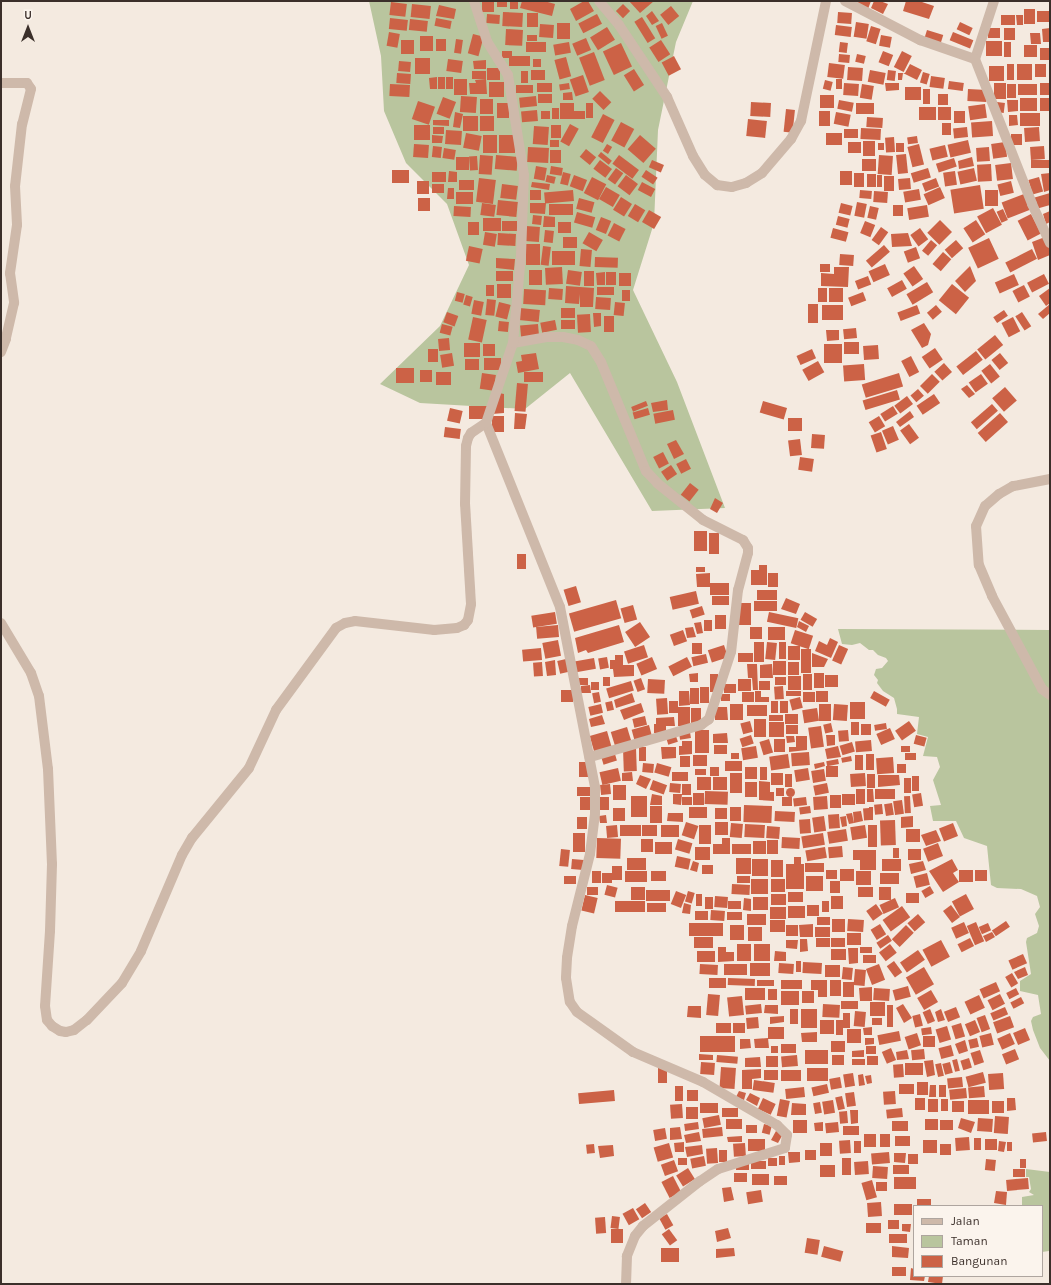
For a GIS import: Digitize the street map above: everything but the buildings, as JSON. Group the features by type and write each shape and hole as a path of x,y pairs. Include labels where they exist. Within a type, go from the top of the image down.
{"street":[{"path":"1,622 31,673 39,696 48,769 52,864 50,931 45,1006 47,1020 52,1026 60,1031 66,1032 74,1030 87,1020 122,983 142,951 182,855 192,838 249,768 276,710 336,628 345,623 355,621 434,630 457,628 464,625 468,620 471,604 465,504 466,446 471,433 486,423 513,343 521,255 524,175 508,75 487,41 474,1"},
{"path":"599,1 619,25 668,97 704,175 717,185 732,186 746,183 762,173 791,139 801,121 826,1"},
{"path":"845,1 920,40 975,59"},
{"path":"994,1 975,59 1032,204 1047,227 1050,243"},
{"path":"1,83 27,83 30,89 22,124 15,186 17,226 10,273 14,303 6,339 1,352"},
{"path":"513,343 546,337 563,337 578,340 591,346 601,362 646,471 657,483 703,520 743,540 748,548 738,590 731,652 718,696 709,719 701,725 590,757"},
{"path":"486,423 560,607 595,786 595,814 590,854 572,926 567,958 566,978 570,1002 578,1012 633,1052 703,1082 777,1125 787,1135 785,1148 718,1169 700,1181 643,1226 634,1236 626,1256 626,1284"},
{"path":"1050,479 1013,486 999,494 985,506 976,526 979,566 992,596 1042,689 1050,695"}],"green space":[{"path":"369,1 693,1 676,42 658,130 654,223 633,290 677,382 725,508 652,511 570,373 525,409 420,403 380,384 440,326 469,265 447,204 406,163 384,111 381,56"},
{"path":"838,629 1050,630 1050,1061 1040,1048 1031,1021 1033,1017 1041,1014 1038,995 1020,991 1020,981 1031,974 1026,942 1027,938 1037,933 1039,926 1035,914 1040,907 1037,896 1021,889 997,888 991,885 987,846 964,838 956,821 933,821 930,806 941,805 933,780 940,767 937,757 923,756 928,737 917,734 919,717 897,714 894,698 883,691 877,683 878,680 874,675 876,669 882,668 888,661 886,658 878,655 873,650 869,650 860,643 852,645 842,644"},
{"path":"1026,1169 1050,1172 1049,1251 1043,1252 1043,1205 1022,1205 1022,1197 1034,1195 1029,1192 1031,1189 1029,1177 1026,1177"}]}
